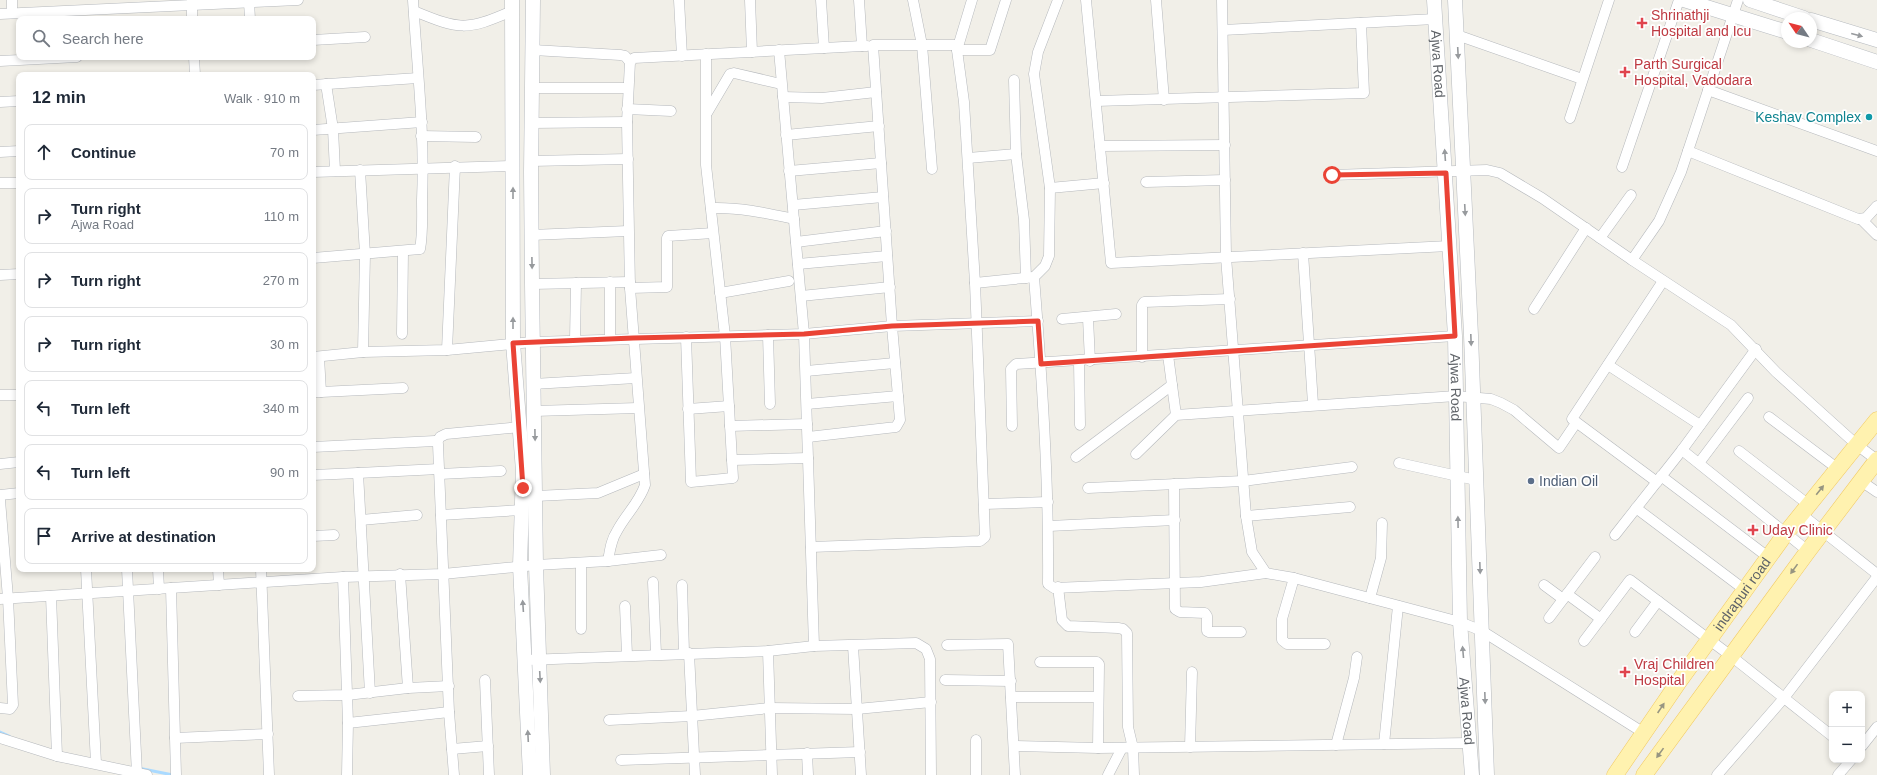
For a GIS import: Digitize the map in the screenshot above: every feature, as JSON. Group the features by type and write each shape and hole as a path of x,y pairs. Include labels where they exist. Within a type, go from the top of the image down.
{"main road":[{"name":"indrapuri road","path":"1615,775 1768,557 1877,420"},
{"name":"indrapuri road","path":"1644,775 1822,532 1877,460"}],"street":[{"path":"12,0 12,13"},
{"path":"0,14 192,2 298,0"},
{"path":"316,258 420,250 421,248 424,168 413,0"},
{"path":"530,775 532,659 536,565 531,235 531,123 534,0"},
{"path":"679,0 682,56"},
{"path":"750,0 752,52"},
{"path":"821,0 824,48"},
{"path":"859,0 862,46"},
{"path":"913,0 922,45 932,169"},
{"path":"811,547 980,541 985,537 976,283 964,102 957,47 972,0"},
{"path":"608,561 612,541 617,530 642,494 645,485 633,338 628,231 627,109 630,62 634,58 873,45 922,45 990,50 1006,0"},
{"path":"976,283 1030,277 1045,266 1050,256 1050,188 1034,74 1038,52 1058,0"},
{"path":"1086,0 1111,263 1449,246"},
{"path":"1156,0 1164,100"},
{"path":"1222,0 1226,257 1243,481 1246,516 1252,552 1266,572"},
{"name":"Ajwa Road","path":"1434,0 1455,336 1460,622 1472,775"},
{"name":"Ajwa Road","path":"1455,0 1473,397 1487,775"},
{"path":"1570,118 1609,0"},
{"path":"1622,167 1679,0"},
{"path":"1684,0 1781,30"},
{"path":"1632,260 1659,221 1688,151 1738,0"},
{"path":"1750,0 1770,3 1790,12"},
{"path":"192,2 192,16"},
{"path":"249,2 250,16"},
{"path":"414,11 446,24 467,26 481,24 512,6 513,343 523,471 520,566 532,659 544,775"},
{"path":"1223,30 1435,19"},
{"path":"1817,22 1877,40"},
{"path":"1096,102 1364,93 1361,23"},
{"path":"1833,47 1838,29"},
{"path":"1457,35 1582,79"},
{"path":"316,40 365,37"},
{"path":"1817,42 1877,62"},
{"path":"808,437 896,427 900,420 892,326 873,45"},
{"path":"533,50 620,55 625,56 630,62"},
{"path":"778,50 804,334 814,646"},
{"path":"686,337 691,482 733,478 725,336 706,165 706,54"},
{"path":"0,61 19,60"},
{"path":"194,60 195,72"},
{"path":"706,114 730,74 734,73 781,84"},
{"path":"316,85 418,78"},
{"path":"1014,80 1016,154 1030,277 1038,321 1041,364 1049,526 1048,584 1052,587 1058,587 1201,582 1266,572 1294,578 1460,622 1482,631 1644,733"},
{"path":"326,84 332,129 335,171"},
{"path":"532,88 628,88"},
{"path":"1708,90 1877,151"},
{"path":"783,97 822,98 876,92"},
{"path":"0,102 16,101"},
{"path":"627,109 671,111"},
{"path":"316,130 422,122"},
{"path":"531,123 627,122"},
{"path":"786,135 879,126"},
{"path":"421,136 476,137"},
{"path":"1100,146 1225,145"},
{"path":"0,152 16,151"},
{"path":"1688,151 1862,220 1877,235"},
{"path":"968,158 1016,154"},
{"path":"531,161 628,159"},
{"path":"789,170 881,162"},
{"path":"316,172 455,166 513,166"},
{"path":"447,350 455,166"},
{"path":"360,170 366,254 364,352"},
{"path":"1332,175 1446,173 1487,170 1500,173 1542,198 1663,281 1731,325 1756,349 1776,372 1857,445 1877,460"},
{"path":"1146,182 1225,180"},
{"path":"0,183 16,183"},
{"path":"1050,188 1104,183"},
{"path":"1600,238 1631,195"},
{"path":"793,205 883,197"},
{"path":"1862,220 1877,206"},
{"path":"711,208 732,207 748,209 794,219"},
{"path":"1534,309 1586,228"},
{"path":"531,235 628,231"},
{"path":"796,242 886,231"},
{"path":"532,284 610,282 630,285 667,287 668,236 713,233"},
{"path":"402,334 403,251"},
{"path":"1303,253 1313,404"},
{"path":"798,264 887,256"},
{"path":"0,275 16,274"},
{"path":"720,293 789,281"},
{"path":"1663,281 1572,417 1573,421 1659,479 1768,557"},
{"path":"610,282 610,339"},
{"path":"575,340 576,283"},
{"path":"801,296 890,287"},
{"path":"1142,357 1142,305 1144,302 1230,298"},
{"path":"1062,319 1088,318 1116,314"},
{"path":"1088,318 1090,360"},
{"path":"403,388 317,392 316,357 364,352 447,350 533,342 804,334 892,326 1038,321"},
{"path":"768,335 770,404"},
{"path":"1012,426 1011,369 1016,364 1041,364 1234,351 1310,344 1455,336"},
{"path":"1615,535 1682,450 1756,349"},
{"path":"1168,355 1176,415"},
{"path":"1079,361 1080,425"},
{"path":"806,372 895,363"},
{"path":"1608,365 1700,425"},
{"path":"533,384 636,378"},
{"path":"1076,457 1172,385"},
{"path":"0,395 16,394"},
{"path":"807,404 898,396"},
{"path":"1136,454 1176,415 1313,404 1456,396 1491,399 1514,410 1559,448 1576,423"},
{"path":"1699,463 1748,398"},
{"path":"688,409 729,406"},
{"path":"534,411 638,408"},
{"path":"1769,417 1838,469"},
{"path":"730,426 807,424"},
{"path":"454,775 449,712 440,472 437,442 440,437 446,434 520,427"},
{"path":"316,447 431,441 437,442"},
{"path":"1682,450 1808,551"},
{"path":"1739,451 1805,510 1822,532 1877,574"},
{"path":"732,460 808,458"},
{"path":"0,464 16,462"},
{"path":"1399,463 1476,480"},
{"path":"1088,488 1243,481 1352,467"},
{"path":"316,476 358,473 501,471"},
{"path":"358,473 365,577 370,692"},
{"path":"536,496 598,493 644,474"},
{"path":"1861,481 1877,492"},
{"path":"1174,484 1175,609 1178,612 1205,613 1207,616 1207,630 1209,632 1241,632"},
{"path":"0,495 16,493"},
{"path":"0,500 4,599 13,705 10,709 0,708"},
{"path":"984,504 1048,502"},
{"path":"1246,516 1350,507"},
{"path":"1636,508 1745,590"},
{"path":"441,515 522,510"},
{"path":"361,520 418,515"},
{"path":"1049,526 1175,520"},
{"path":"1370,598 1381,558 1382,523"},
{"path":"316,536 334,535"},
{"path":"4,599 343,577 400,574 443,574 520,566 580,564 660,555"},
{"path":"1549,618 1595,557"},
{"path":"580,564 582,629"},
{"path":"86,572 89,594 96,763"},
{"path":"0,738 56,756 96,763 142,774 127,572"},
{"path":"158,572 159,589"},
{"path":"218,572 219,585"},
{"path":"261,572 269,775"},
{"path":"400,574 408,688"},
{"path":"343,577 348,695 347,775"},
{"path":"1717,775 1784,698 1877,577"},
{"path":"1294,578 1282,619 1282,640 1287,644 1325,644"},
{"path":"1584,641 1630,580 1731,656 1829,734"},
{"path":"653,582 656,654"},
{"path":"682,585 695,775"},
{"path":"1544,585 1565,596 1601,619"},
{"path":"1058,587 1062,620 1068,626 1118,628 1123,629 1127,633 1128,727 1133,748 1134,775"},
{"path":"171,588 176,775"},
{"path":"51,596 56,756"},
{"path":"1635,632 1658,601"},
{"path":"626,606 627,655"},
{"path":"1384,744 1398,606"},
{"path":"532,659 768,651 814,646 921,644 926,649 930,659 931,775"},
{"path":"946,645 1008,644 1015,746 1015,775"},
{"path":"853,646 861,775"},
{"path":"768,651 772,775"},
{"path":"1336,745 1354,678 1357,657"},
{"path":"1040,662 1097,662 1099,664 1098,748"},
{"path":"1190,747 1192,672"},
{"path":"485,680 489,775"},
{"path":"945,680 1011,681"},
{"path":"298,696 348,695 408,688 449,686"},
{"path":"1011,697 1098,698"},
{"path":"609,720 692,716 770,708 857,709 931,702"},
{"path":"348,723 449,712"},
{"path":"1865,742 1877,727"},
{"path":"175,738 268,734"},
{"path":"976,740 976,775"},
{"path":"1015,746 1133,748 1470,743"},
{"path":"452,749 488,746"},
{"path":"1108,775 1122,748"},
{"path":"621,760 860,752"},
{"path":"807,753 808,775"},
{"path":"1838,775 1848,763"}],"waterway":[{"path":"0,732 9,736"},
{"path":"138,768 173,775"}],"place":[{"name":"Shrinathji Hospital and Icu","path":"1642,23"},
{"name":"Parth Surgical Hospital, Vadodara","path":"1625,72"},
{"name":"Keshav Complex","path":"1869,117"},
{"name":"Indian Oil","path":"1531,481"},
{"name":"Uday Clinic","path":"1753,530"},
{"name":"Vraj Children Hospital","path":"1625,672"}],"route":[{"path":"523,488 513,343 633,338 804,334 892,326 1038,321 1041,364 1234,351 1310,344 1455,336 1446,173 1332,175"}]}
